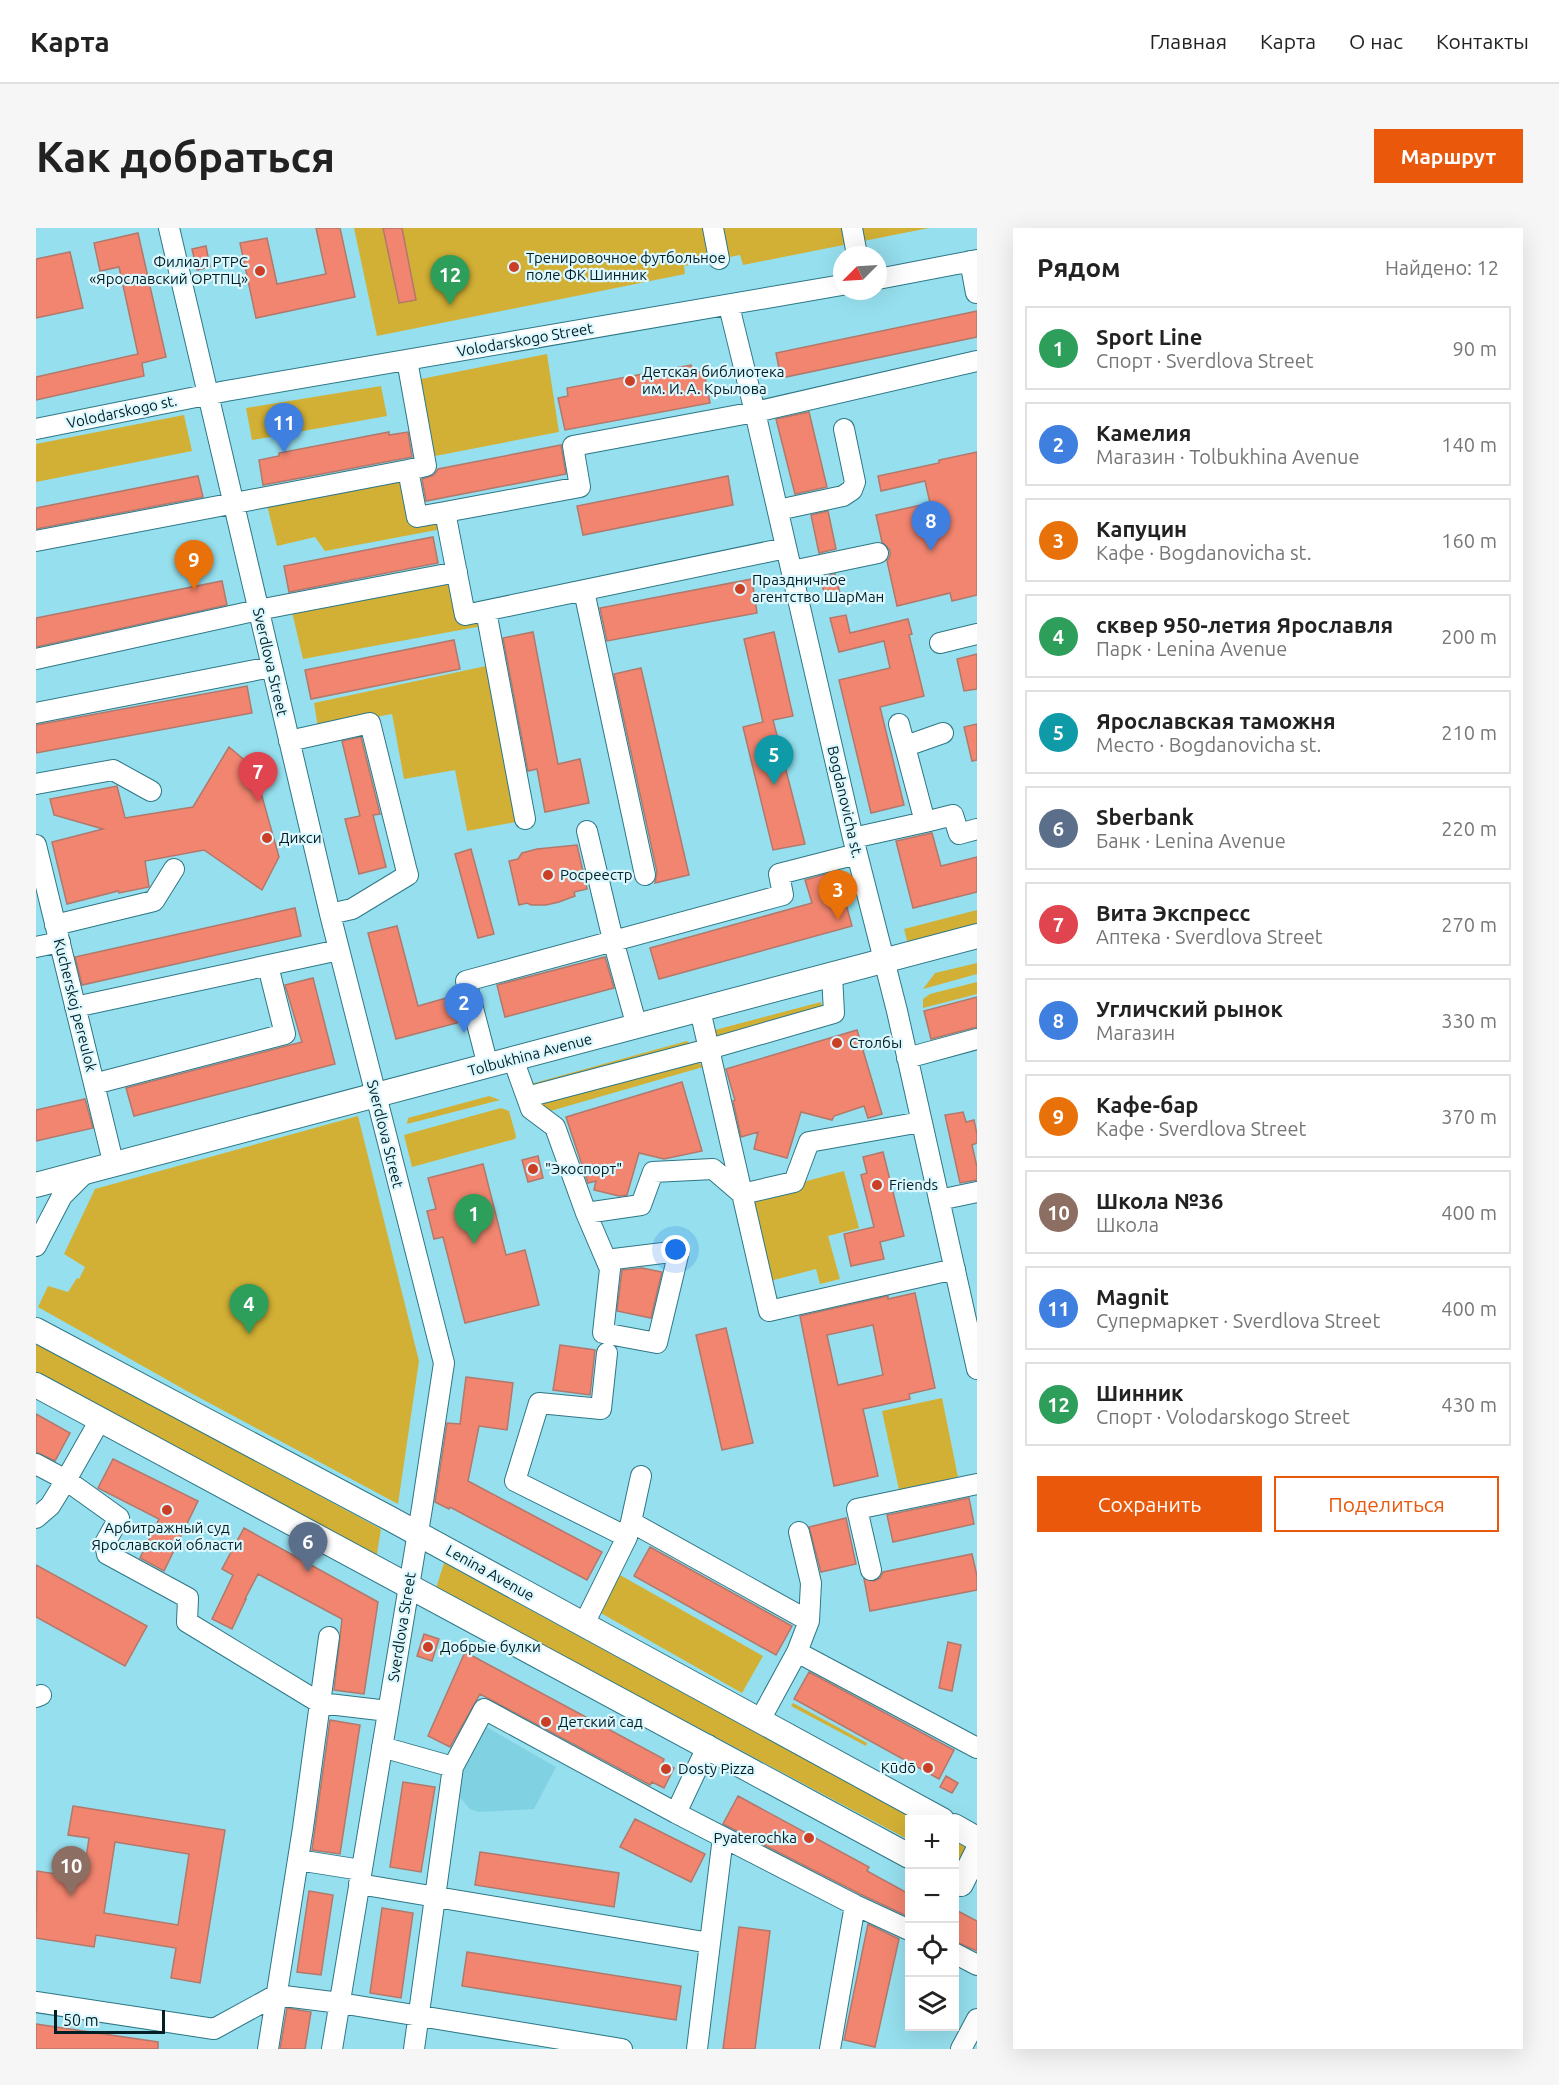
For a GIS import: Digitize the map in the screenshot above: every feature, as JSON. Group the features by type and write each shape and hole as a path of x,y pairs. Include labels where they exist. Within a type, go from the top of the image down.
{"main road":[{"name":"Tolbukhina Avenue","path":"36,1185 977,936"},
{"name":"Tolbukhina Avenue","path":"36,1196 84,1174"},
{"name":"Lenina Avenue","path":"36,1330 584,1624 933,1815"},
{"path":"36,1385 408,1587 708,1745 905,1854"},
{"path":"959,1829 977,1839"},
{"path":"962,1888 977,1852"}],"street":[{"name":"Sverdlova Street","path":"169,228 330,914 444,1364 332,2049"},
{"path":"713,228 719,259"},
{"path":"852,228 855,246"},
{"path":"887,277 973,260 976,293"},
{"name":"Volodarskogo Street","path":"207,395 833,287"},
{"name":"Bogdanovicha st.","path":"729,306 855,846 897,1011 977,1369"},
{"path":"36,541 426,466 407,360"},
{"path":"408,470 417,517 580,487 573,446 755,412 977,361"},
{"name":"Volodarskogo st.","path":"36,429 207,395"},
{"path":"777,510 843,496 852,490 855,482 844,429"},
{"path":"446,512 465,615 786,548"},
{"path":"792,571 878,553"},
{"path":"36,659 258,610 457,572"},
{"path":"584,591 645,875"},
{"path":"486,611 525,819"},
{"path":"940,643 977,634"},
{"path":"36,713 271,667"},
{"path":"289,741 370,723 408,875 352,909 330,914"},
{"path":"899,724 925,822"},
{"path":"906,746 943,733"},
{"path":"36,784 112,770 151,791"},
{"path":"488,1066 466,981 783,895 779,874 925,822 953,815 959,834 977,829"},
{"path":"586,831 637,1027"},
{"name":"Kucherskoj pereulok","path":"36,845 114,1166"},
{"path":"36,947 58,933 154,901 174,869"},
{"path":"75,1007 339,950"},
{"path":"94,1084 285,1034 268,966"},
{"path":"527,1097 834,1013 832,975"},
{"path":"700,1010 769,1311 955,1269"},
{"path":"907,1058 977,1039"},
{"path":"513,1059 531,1108 555,1127 586,1213 606,1260 610,1269 603,1333 657,1343 679,1251 606,1260"},
{"path":"742,1194 794,1182 809,1143 921,1122"},
{"path":"586,1213 641,1205 653,1173 713,1168 742,1194"},
{"path":"36,1246 62,1196 84,1174"},
{"path":"939,1200 977,1192"},
{"path":"607,1353 601,1409 539,1403 515,1481 629,1530 809,1621"},
{"path":"36,1518 50,1506 100,1420"},
{"path":"36,1464 66,1480 119,1518 105,1543 107,1554 188,1598 187,1622 320,1703 388,1711"},
{"path":"584,1624 629,1530 641,1476"},
{"path":"871,1570 857,1509 977,1484"},
{"path":"760,1720 797,1652 809,1621 811,1583 799,1532"},
{"path":"268,2049 298,1860 329,1637"},
{"path":"797,1652 977,1748"},
{"path":"414,2049 453,1767 484,1709 676,1813 905,1928"},
{"path":"676,1813 708,1745"},
{"path":"382,1747 453,1767"},
{"path":"698,2049 723,1837"},
{"path":"298,1860 435,1896 710,1943"},
{"path":"831,2049 855,1905"},
{"path":"959,1956 977,1965"},
{"path":"36,2002 214,2029 276,1995 340,2003 622,2049"},
{"path":"961,2049 977,2019"}],"shaded area":[{"path":"354,228 929,228 743,265 740,255 684,266 685,274 377,336"},
{"path":"547,354 559,432 435,456 421,379"},
{"path":"381,386 387,416 252,440 246,408"},
{"path":"184,415 192,451 36,482 36,444"},
{"path":"401,480 409,519 441,518 442,529 325,551 315,537 277,546 267,505"},
{"path":"451,581 481,618 482,626 303,659 292,612"},
{"path":"486,666 516,822 467,831 455,770 404,779 392,714 318,728 314,703"},
{"path":"977,910 977,926 908,944 904,929"},
{"path":"977,963 977,974 923,989 935,973"},
{"path":"977,982 977,994 923,1008 923,999 930,994"},
{"path":"821,1002 823,1010 717,1038 715,1030"},
{"path":"687,1041 696,1048 529,1094 527,1085"},
{"path":"693,1056 703,1067 547,1112 535,1103"},
{"path":"489,1096 500,1100 407,1124 408,1118"},
{"path":"501,1108 509,1111 515,1139 412,1167 404,1135"},
{"path":"358,1116 419,1361 398,1504 187,1391 38,1307 48,1286 68,1292 85,1267 64,1254 95,1189"},
{"path":"844,1171 859,1228 828,1236 840,1279 820,1284 816,1269 770,1281 747,1197"},
{"path":"36,1342 381,1529 376,1560 36,1373"},
{"path":"942,1398 958,1477 899,1490 882,1411"},
{"path":"444,1563 908,1815 905,1815 905,1838 436,1588"},
{"path":"620,1575 763,1656 742,1693 599,1612"},
{"path":"793,1703 867,1743 866,1746 791,1706"},
{"path":"483,1725 556,1767 534,1809 479,1812 470,1809 455,1792"},
{"path":"959,1844 971,1850 961,1867 959,1866"}],"building":[{"name":"Филиал РТРС «Ярославский ОРТПЦ»","path":"316,228 340,228 355,297 256,318 240,243 267,238 277,284 326,274"},
{"path":"383,228 402,228 416,300 399,303"},
{"path":"138,233 166,357 142,363 144,376 36,400 36,377 138,354 119,267 100,271 94,243"},
{"path":"206,246 210,267 197,270 192,249"},
{"path":"70,252 83,308 36,318 36,259"},
{"path":"977,311 977,337 781,378 776,353"},
{"path":"691,365 693,373 704,371 710,403 565,430 558,398 568,396 567,388"},
{"path":"809,412 827,487 795,494 776,419"},
{"path":"389,432 389,435 408,432 412,457 263,485 259,460 279,456 279,453"},
{"path":"561,445 566,474 426,501 422,479 434,475 438,469"},
{"path":"977,452 977,595 952,601 950,593 897,606 887,561 890,550 882,542 876,515 930,503 925,481 881,491 878,476"},
{"path":"198,476 203,497 36,529 36,508"},
{"path":"728,476 733,505 583,535 577,506"},
{"path":"828,511 836,549 819,553 811,515"},
{"path":"433,537 438,563 289,592 284,566"},
{"path":"835,574 841,597 826,600 821,581 825,580 824,577"},
{"path":"752,579 757,613 607,641 600,608"},
{"path":"222,581 227,605 36,647 36,618"},
{"path":"846,615 850,633 908,619 912,634 909,635 924,696 880,707 904,805 871,813 839,680 890,668 884,641 839,652 830,618"},
{"path":"533,632 558,764 580,759 589,803 545,812 537,769 528,771 503,638"},
{"path":"774,632 793,716 773,720 805,844 773,850 743,727 763,722 744,639"},
{"path":"454,640 460,669 311,699 305,670"},
{"path":"977,654 977,689 964,691 957,659"},
{"path":"641,668 689,875 655,883 657,872 614,674"},
{"path":"247,686 252,713 36,753 36,725"},
{"path":"977,724 977,760 972,761 964,727"},
{"path":"361,737 380,814 373,815 386,867 359,874 345,819 360,816 342,741"},
{"path":"229,747 254,768 279,857 262,890 204,850 145,861 149,887 119,893 118,891 67,904 52,842 103,829 54,815 50,799 117,786 125,818 193,807"},
{"path":"932,833 941,866 977,857 977,892 913,908 896,841"},
{"name":"Росреестр","path":"577,845 587,889 574,892 575,896 559,902 546,905 527,903 519,905 509,861 518,859 522,853 537,849"},
{"path":"471,849 494,934 478,938 455,854"},
{"path":"837,871 852,926 659,979 650,948 812,903 805,880"},
{"path":"295,908 301,936 82,985 75,957"},
{"path":"397,926 418,1006 457,995 464,1021 396,1039 368,933"},
{"path":"605,957 614,988 505,1017 497,985"},
{"path":"313,978 335,1064 134,1116 126,1088 302,1042 285,985"},
{"path":"977,997 977,1027 931,1039 924,1011"},
{"path":"857,1030 882,1114 868,1118 864,1106 834,1116 832,1120 801,1112 787,1158 754,1149 758,1132 741,1137 733,1101 735,1100 726,1069"},
{"path":"682,1082 702,1151 664,1159 639,1153 627,1195 619,1196 594,1190 596,1181 588,1183 566,1117"},
{"path":"85,1099 93,1128 36,1141 36,1110"},
{"path":"963,1112 966,1122 974,1120 977,1134 977,1143 972,1145 977,1167 977,1180 960,1183 945,1115"},
{"path":"883,1152 904,1236 880,1242 884,1259 851,1266 844,1234 874,1227 861,1175 867,1173 863,1157"},
{"name":"\"Экоспорт\"","path":"538,1156 543,1178 528,1182 522,1160"},
{"path":"483,1164 506,1255 525,1250 539,1305 465,1323 443,1237 434,1239 427,1211 436,1209 428,1178"},
{"path":"642,1268 662,1272 651,1318 617,1311 622,1270"},
{"path":"915,1293 935,1388 909,1394 910,1399 863,1409 878,1476 834,1486 800,1316 888,1296 888,1299","holes":["873,1325 883,1375 838,1385 827,1335"]},
{"path":"726,1328 753,1443 722,1450 696,1335"},
{"path":"560,1345 595,1350 590,1395 553,1390"},
{"path":"466,1377 513,1383 507,1430 479,1426 468,1481 602,1552 587,1580 450,1507 449,1509 435,1502 447,1423 460,1424"},
{"path":"36,1414 70,1433 55,1461 36,1452"},
{"name":"Арбитражный суд Ярославской области","path":"113,1459 198,1501 164,1571 140,1558 159,1519 98,1488"},
{"path":"969,1498 974,1524 893,1542 887,1515"},
{"path":"846,1518 856,1564 821,1572 809,1527"},
{"path":"244,1528 378,1602 364,1694 334,1690 342,1619 258,1574 232,1629 212,1619 233,1575 222,1569"},
{"path":"650,1547 792,1626 776,1655 634,1576"},
{"path":"972,1554 977,1576 977,1590 870,1611 864,1579 874,1581 880,1578 883,1572"},
{"path":"36,1565 147,1626 125,1666 36,1617"},
{"name":"Добрые булки","path":"424,1634 439,1639 432,1661 417,1656"},
{"path":"948,1642 961,1645 952,1691 939,1688"},
{"path":"465,1652 664,1759 663,1762 674,1768 664,1788 652,1782 650,1785 480,1694 450,1747 428,1736"},
{"path":"809,1672 954,1750 939,1779 794,1699"},
{"path":"330,1720 360,1725 340,1854 312,1850"},
{"path":"946,1776 958,1783 952,1793 940,1787"},
{"path":"403,1782 435,1787 421,1872 390,1867"},
{"path":"738,1796 869,1867 867,1871 905,1892 905,1915 860,1894 723,1824"},
{"path":"73,1806 225,1830 200,1983 171,1978 176,1948 96,1935 94,1947 36,1938 37,1871 83,1878 89,1838 68,1835","holes":["115,1842 189,1854 178,1925 104,1913"]},
{"path":"635,1819 705,1854 691,1882 620,1847"},
{"path":"480,1852 619,1873 614,1907 475,1885"},
{"path":"309,1891 333,1895 321,1975 297,1972"},
{"path":"382,1908 413,1913 401,1998 370,1993"},
{"path":"959,1912 977,1921 977,1951 959,1943"},
{"path":"868,1924 899,1939 875,2047 844,2040"},
{"path":"739,1927 770,1931 755,2049 723,2049"},
{"path":"467,1952 681,1986 676,2020 462,1986"},
{"path":"287,2008 311,2012 305,2049 280,2049"},
{"path":"36,2024 158,2042 158,2049 36,2049"}],"place":[{"name":"Тренировочное футбольное поле ФК Шинник","path":"514,267"},
{"name":"Филиал РТРС «Ярославский ОРТПЦ»","path":"260,271"},
{"name":"Шинник","path":"450,305"},
{"name":"Детская библиотека им. И. А. Крылова","path":"630,381"},
{"name":"Magnit","path":"284,453"},
{"name":"Угличский рынок","path":"931,551"},
{"name":"Праздничное агентство ШарМан","path":"740,589"},
{"name":"Кафе-бар","path":"194,590"},
{"name":"Ярославская таможня","path":"774,785"},
{"name":"Вита Экспресс","path":"258,802"},
{"name":"Дикси","path":"267,838"},
{"name":"Росреестр","path":"548,875"},
{"name":"Капуцин","path":"838,920"},
{"name":"Камелия","path":"464,1033"},
{"name":"Столбы","path":"837,1043"},
{"name":"\"Экоспорт\"","path":"533,1169"},
{"name":"Friends","path":"877,1185"},
{"name":"Sport Line","path":"474,1244"},
{"name":"сквер 950-летия Ярославля","path":"249,1334"},
{"name":"Арбитражный суд Ярославской области","path":"167,1510"},
{"name":"Sberbank","path":"308,1572"},
{"name":"Добрые булки","path":"428,1647"},
{"name":"Детский сад","path":"546,1722"},
{"name":"Kūdō","path":"928,1768"},
{"name":"Dosty Pizza","path":"666,1769"},
{"name":"Pyaterochka","path":"809,1838"},
{"name":"Школа №36","path":"71,1896"}]}
